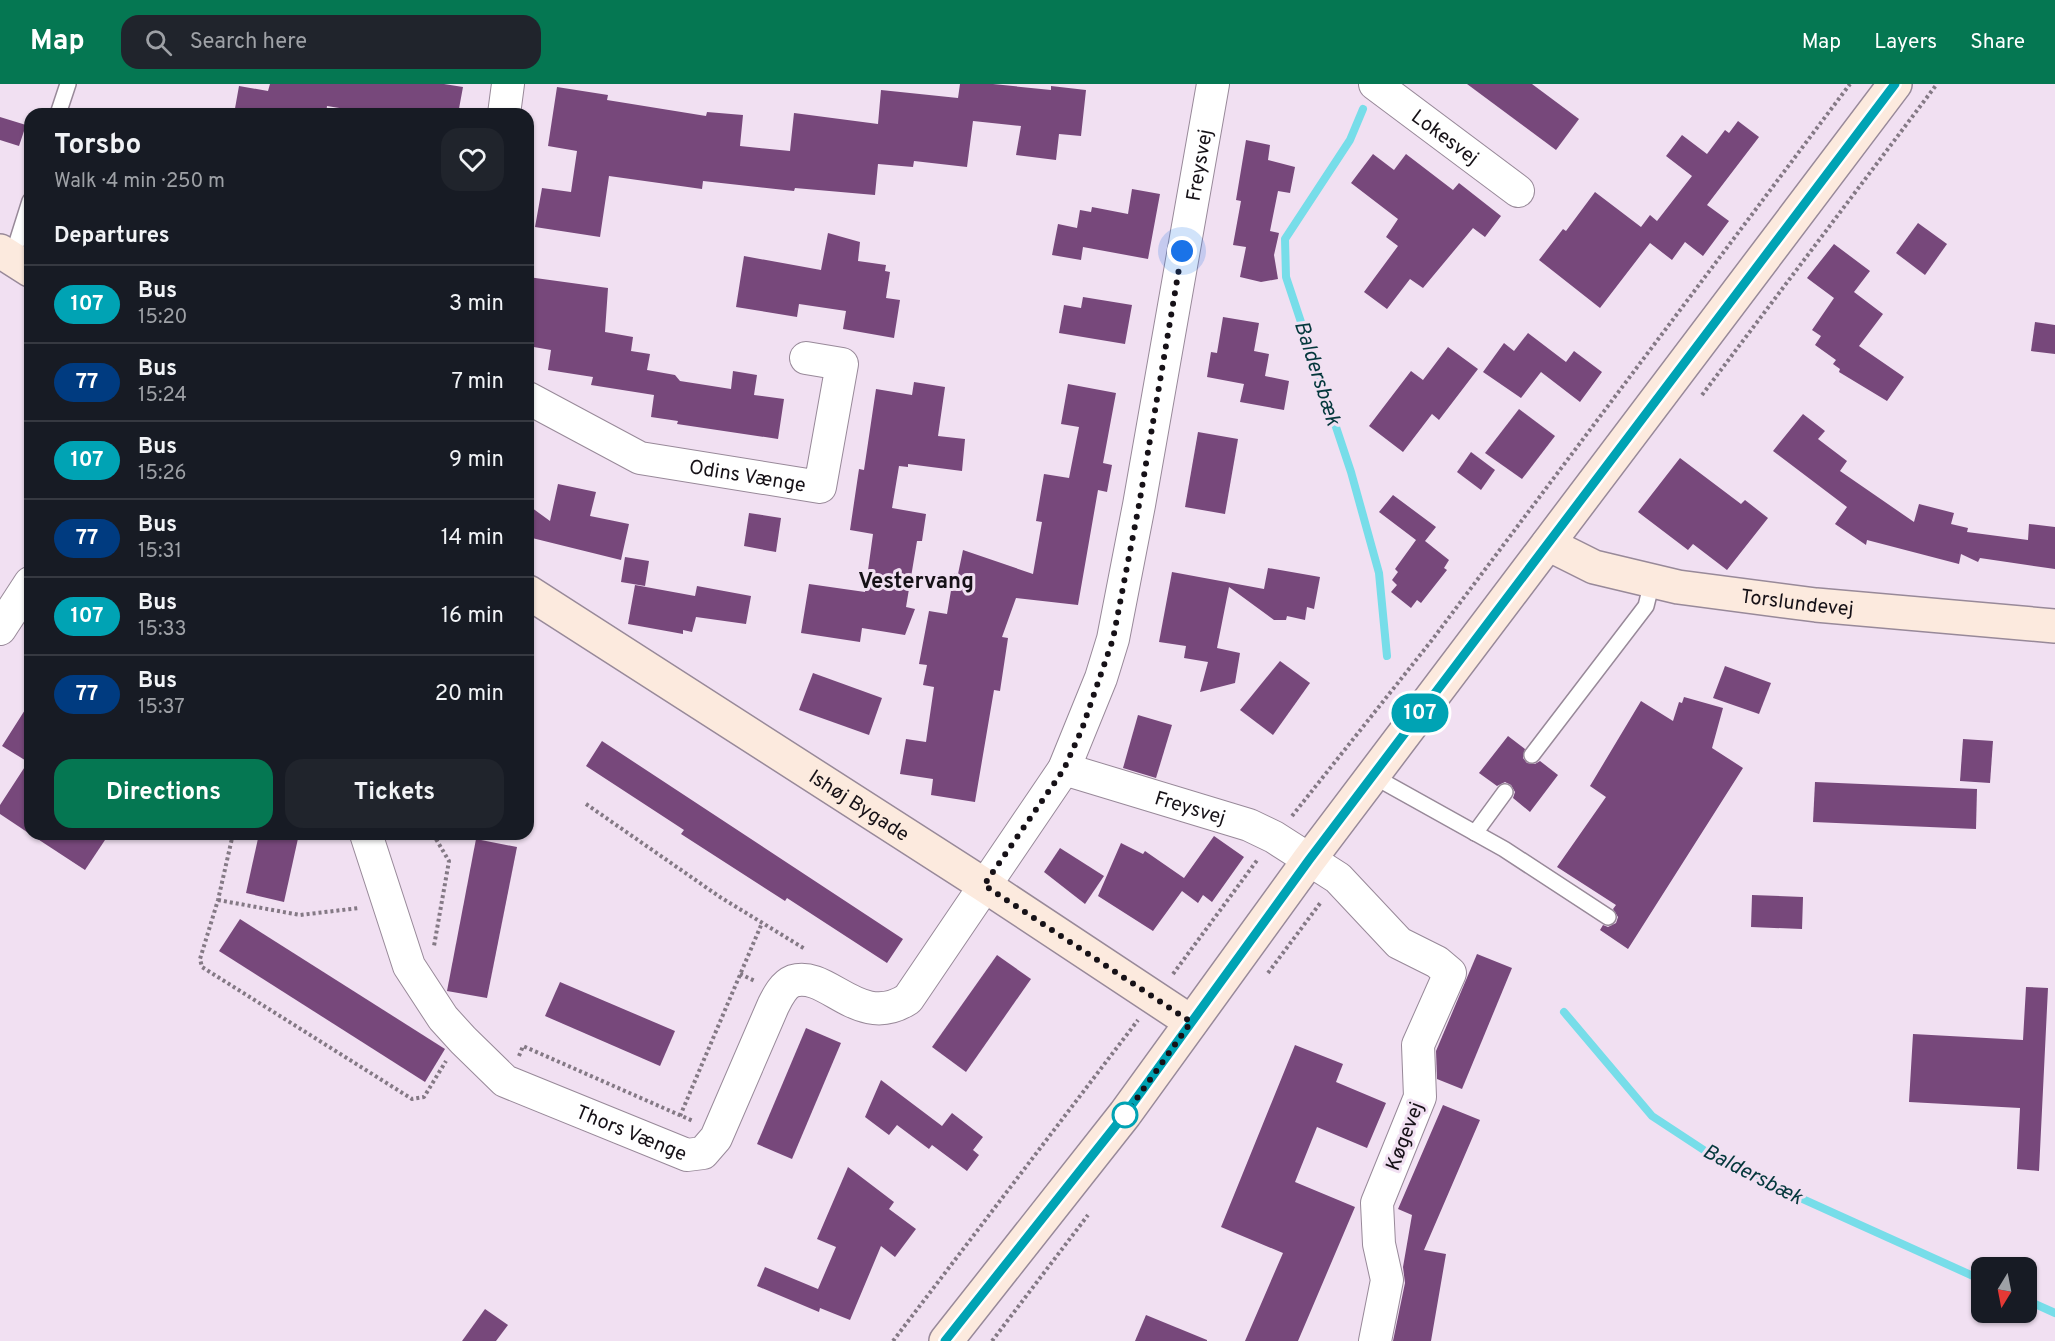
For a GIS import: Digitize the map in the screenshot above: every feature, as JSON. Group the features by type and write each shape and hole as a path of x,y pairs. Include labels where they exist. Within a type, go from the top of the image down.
{"street":[{"path":"505,108 508,84"},
{"name":"Freysvej","path":"984,885 1064,769 1101,678 1115,631 1213,84"},
{"name":"Lokesvej","path":"1375,84 1518,191"},
{"path":"945,1341 1125,1114 1309,860 1895,84"},
{"name":"Odins Vænge","path":"534,401 640,458 820,487 842,364 806,358"},
{"name":"Torslundevej","path":"1548,544 1594,567 1652,582 1707,592 1816,605 2055,626"},
{"path":"0,629 24,592"},
{"name":"Ishøj Bygade","path":"534,596 984,885 1191,1022"},
{"name":"Freysvej","path":"1064,769 1249,825 1274,837 1309,860"},
{"name":"Thors Vænge","path":"368,840 386,900 418,983 443,1018 463,1040 508,1082 687,1155 703,1153 718,1133 773,1006 786,987 792,982 805,980 860,1005 882,1010 896,1007 908,999 984,885"},
{"name":"Køgevej","path":"1309,860 1338,878 1399,943 1437,962 1450,973 1418,1045 1420,1097 1377,1203 1378,1244 1387,1280 1375,1341"}],"lane":[{"path":"60,108 68,84"},
{"path":"14,260 24,223"},
{"path":"1532,755 1646,606 1652,582"},
{"path":"1373,776 1504,849 1608,917"},
{"path":"1475,833 1505,792"}],"path":[{"path":"893,1341 1155,998 1274,837 1432,640 1850,84"},
{"path":"1694,404 1937,84"},
{"path":"586,804 762,923 809,952"},
{"path":"232,840 218,900 200,959 202,967 412,1099 424,1097 453,1050 463,1040"},
{"path":"418,983 429,973 449,861 437,840"},
{"path":"1266,976 1338,878"},
{"path":"218,900 300,915 350,910 386,900"},
{"path":"666,1148 762,923"},
{"path":"508,1082 523,1046 718,1133"},
{"path":"992,1341 1094,1206"}],"building":[{"path":"270,84 444,84 463,87 459,108 339,108 327,106 327,108 235,108 239,86 268,91"},
{"path":"960,84 993,84 1051,90 1051,86 1086,90 1081,136 1059,134 1056,160 1016,155 1021,126 973,121 967,167 914,161 913,167 878,164 875,195 795,188 794,191 703,181 702,189 609,176 600,237 535,227 542,188 571,192 577,151 548,146 557,87 608,95 607,100 706,116 707,112 743,115 740,146 790,151 794,113 878,124 881,90 958,98"},
{"path":"1467,84 1532,84 1579,119 1556,150"},
{"path":"0,117 24,124 19,146 0,140"},
{"path":"1738,121 1759,137 1707,205 1729,221 1703,256 1685,242 1672,260 1650,243 1600,308 1539,260 1563,229 1566,231 1595,192 1641,227 1650,215 1657,221 1692,176 1666,156 1682,135 1707,154 1725,130 1729,133"},
{"path":"1246,140 1270,145 1268,160 1295,167 1290,193 1278,191 1270,231 1279,233 1274,255 1278,279 1261,282 1240,277 1246,247 1233,245 1241,201 1236,200"},
{"path":"1373,154 1394,170 1406,154 1453,190 1459,183 1501,216 1485,237 1473,228 1423,288 1410,279 1387,309 1364,292 1398,246 1386,237 1398,219 1351,183"},
{"path":"1132,189 1160,194 1148,259 1083,247 1081,260 1052,255 1058,224 1077,228 1080,210 1091,212 1092,207 1128,214"},
{"path":"1918,223 1947,244 1925,275 1896,253"},
{"path":"828,233 860,242 858,261 886,265 885,271 890,272 886,298 900,300 894,338 843,329 846,311 799,304 797,317 736,307 744,256 821,270"},
{"path":"1834,244 1870,271 1854,292 1883,314 1859,346 1904,377 1887,401 1839,372 1840,369 1833,364 1836,360 1815,345 1821,336 1812,330 1834,298 1807,278"},
{"path":"534,278 608,288 605,332 633,337 631,351 650,354 647,370 675,375 680,381 731,389 733,371 757,375 754,395 784,399 778,439 677,424 678,421 651,417 654,395 591,385 593,377 548,370 551,350 534,347"},
{"path":"1083,297 1132,305 1125,344 1059,333 1064,305 1081,308"},
{"path":"1223,317 1259,323 1254,351 1269,354 1265,376 1289,381 1284,410 1240,402 1244,384 1207,377 1211,352 1217,353"},
{"path":"2035,322 2055,325 2055,354 2031,351"},
{"path":"1528,333 1566,362 1574,351 1602,372 1580,402 1541,372 1521,398 1483,372 1504,343 1514,351"},
{"path":"1448,347 1478,369 1439,420 1432,414 1403,452 1369,426 1411,371 1423,380"},
{"path":"914,382 945,387 938,436 965,439 962,471 908,464 908,467 899,466 892,508 926,514 922,541 917,541 906,607 915,609 905,635 862,628 860,642 801,633 809,584 865,592 873,534 850,530 859,469 864,470 876,389 912,395"},
{"path":"1068,384 1116,393 1103,463 1112,465 1107,492 1098,490 1078,605 1016,598 1002,637 1008,638 1000,691 994,690 975,802 931,795 933,779 900,774 906,739 926,742 934,687 923,685 927,665 919,664 929,611 947,614 954,573 958,574 963,550 1033,574 1042,522 1036,521 1044,474 1069,478 1079,427 1061,424"},
{"path":"1519,409 1555,436 1522,479 1485,453"},
{"path":"1803,414 1825,431 1818,439 1847,461 1840,471 1914,522 1919,504 1954,513 1951,524 1968,528 1967,532 2028,540 2029,524 2055,527 2055,569 1980,558 1978,562 1961,554 1959,564 1867,540 1866,545 1835,524 1847,507 1773,451"},
{"path":"1198,432 1238,439 1225,514 1185,507"},
{"path":"1471,452 1495,470 1481,490 1457,472"},
{"path":"1680,458 1741,504 1745,500 1768,518 1727,570 1693,544 1688,550 1638,512"},
{"path":"558,484 596,492 590,516 629,524 621,560 534,538 534,509 550,521"},
{"path":"1393,495 1436,527 1425,541 1449,560 1444,568 1447,570 1421,603 1417,600 1411,608 1391,592 1397,585 1392,580 1398,572 1395,569 1416,540 1379,512"},
{"path":"749,513 781,518 776,552 744,546"},
{"path":"625,557 649,561 645,586 621,582"},
{"path":"1268,568 1320,577 1314,609 1307,607 1305,620 1287,616 1286,620 1274,620 1229,587 1217,648 1240,653 1235,683 1200,692 1208,662 1184,658 1186,646 1159,642 1172,572 1264,589"},
{"path":"635,585 695,596 697,586 751,596 746,624 696,617 692,632 683,630 683,634 628,624"},
{"path":"1280,661 1310,683 1273,735 1240,710"},
{"path":"1725,666 1771,683 1759,714 1713,698"},
{"path":"813,673 882,698 869,735 799,710"},
{"path":"1684,697 1723,708 1712,748 1743,768 1628,949 1600,930 1603,925 1608,927 1616,923 1618,917 1613,909 1616,905 1557,867 1606,797 1590,786 1641,701 1673,721 1679,702 1682,703"},
{"path":"24,711 24,760 2,746"},
{"path":"1138,715 1172,725 1156,778 1123,768"},
{"path":"1508,736 1525,749 1523,758 1527,763 1535,764 1540,761 1558,775 1530,812 1513,798 1515,792 1511,785 1505,782 1497,786 1479,773"},
{"path":"1963,739 1993,741 1990,783 1960,781"},
{"path":"602,741 903,939 887,963 787,898 785,901 681,834 684,830 586,766"},
{"path":"24,768 24,830 0,814 0,805"},
{"path":"1815,782 1977,789 1976,829 1813,822"},
{"path":"1214,836 1244,857 1212,902 1203,895 1198,903 1182,891 1153,931 1098,896 1121,843 1143,854 1145,851 1184,878"},
{"path":"39,840 105,840 85,870"},
{"path":"258,840 298,840 284,902 246,893"},
{"path":"476,840 517,847 487,998 447,991"},
{"path":"1060,848 1104,876 1085,904 1044,872"},
{"path":"1752,895 1803,897 1802,929 1751,927"},
{"path":"240,919 445,1049 425,1082 219,951"},
{"path":"1477,954 1512,968 1462,1089 1437,1079 1436,1051"},
{"path":"997,955 1031,979 966,1072 932,1047"},
{"path":"560,982 675,1031 660,1066 545,1016"},
{"path":"2026,987 2048,988 2039,1171 2017,1169 2020,1108 1909,1102 1913,1034 2023,1040"},
{"path":"806,1028 841,1043 792,1159 757,1144"},
{"path":"1295,1045 1343,1064 1336,1082 1386,1103 1367,1148 1317,1127 1295,1182 1355,1207 1298,1341 1245,1341 1283,1253 1221,1227"},
{"path":"881,1080 942,1126 952,1113 983,1137 973,1150 979,1155 967,1171 932,1145 929,1149 897,1125 889,1135 865,1117"},
{"path":"1443,1105 1480,1120 1424,1250 1446,1254 1431,1341 1393,1341 1405,1283 1403,1267 1412,1215 1398,1209"},
{"path":"848,1167 894,1202 889,1209 916,1229 895,1257 881,1246 850,1320 820,1308 819,1312 757,1286 765,1267 818,1289 836,1247 817,1239"},
{"path":"485,1309 508,1325 496,1341 462,1341"},
{"path":"1146,1315 1207,1340 1207,1341 1135,1341"}],"waterway":[{"name":"Baldersbæk","path":"1363,109 1350,140 1285,239 1286,277 1351,472 1379,573 1387,656"},
{"name":"Baldersbæk","path":"1564,1012 1652,1116 1725,1164 1971,1275"},
{"name":"Baldersbæk","path":"2037,1305 2055,1313"}],"bus line":[{"name":"107","path":"945,1341 1125,1114 1309,860 1895,84"}],"district":[{"name":"Vestervang","path":"916,580"}],"route":[{"path":"1125,1115 1191,1022 984,885 1064,769 1101,678 1113,639 1139,505 1182,251"}]}
